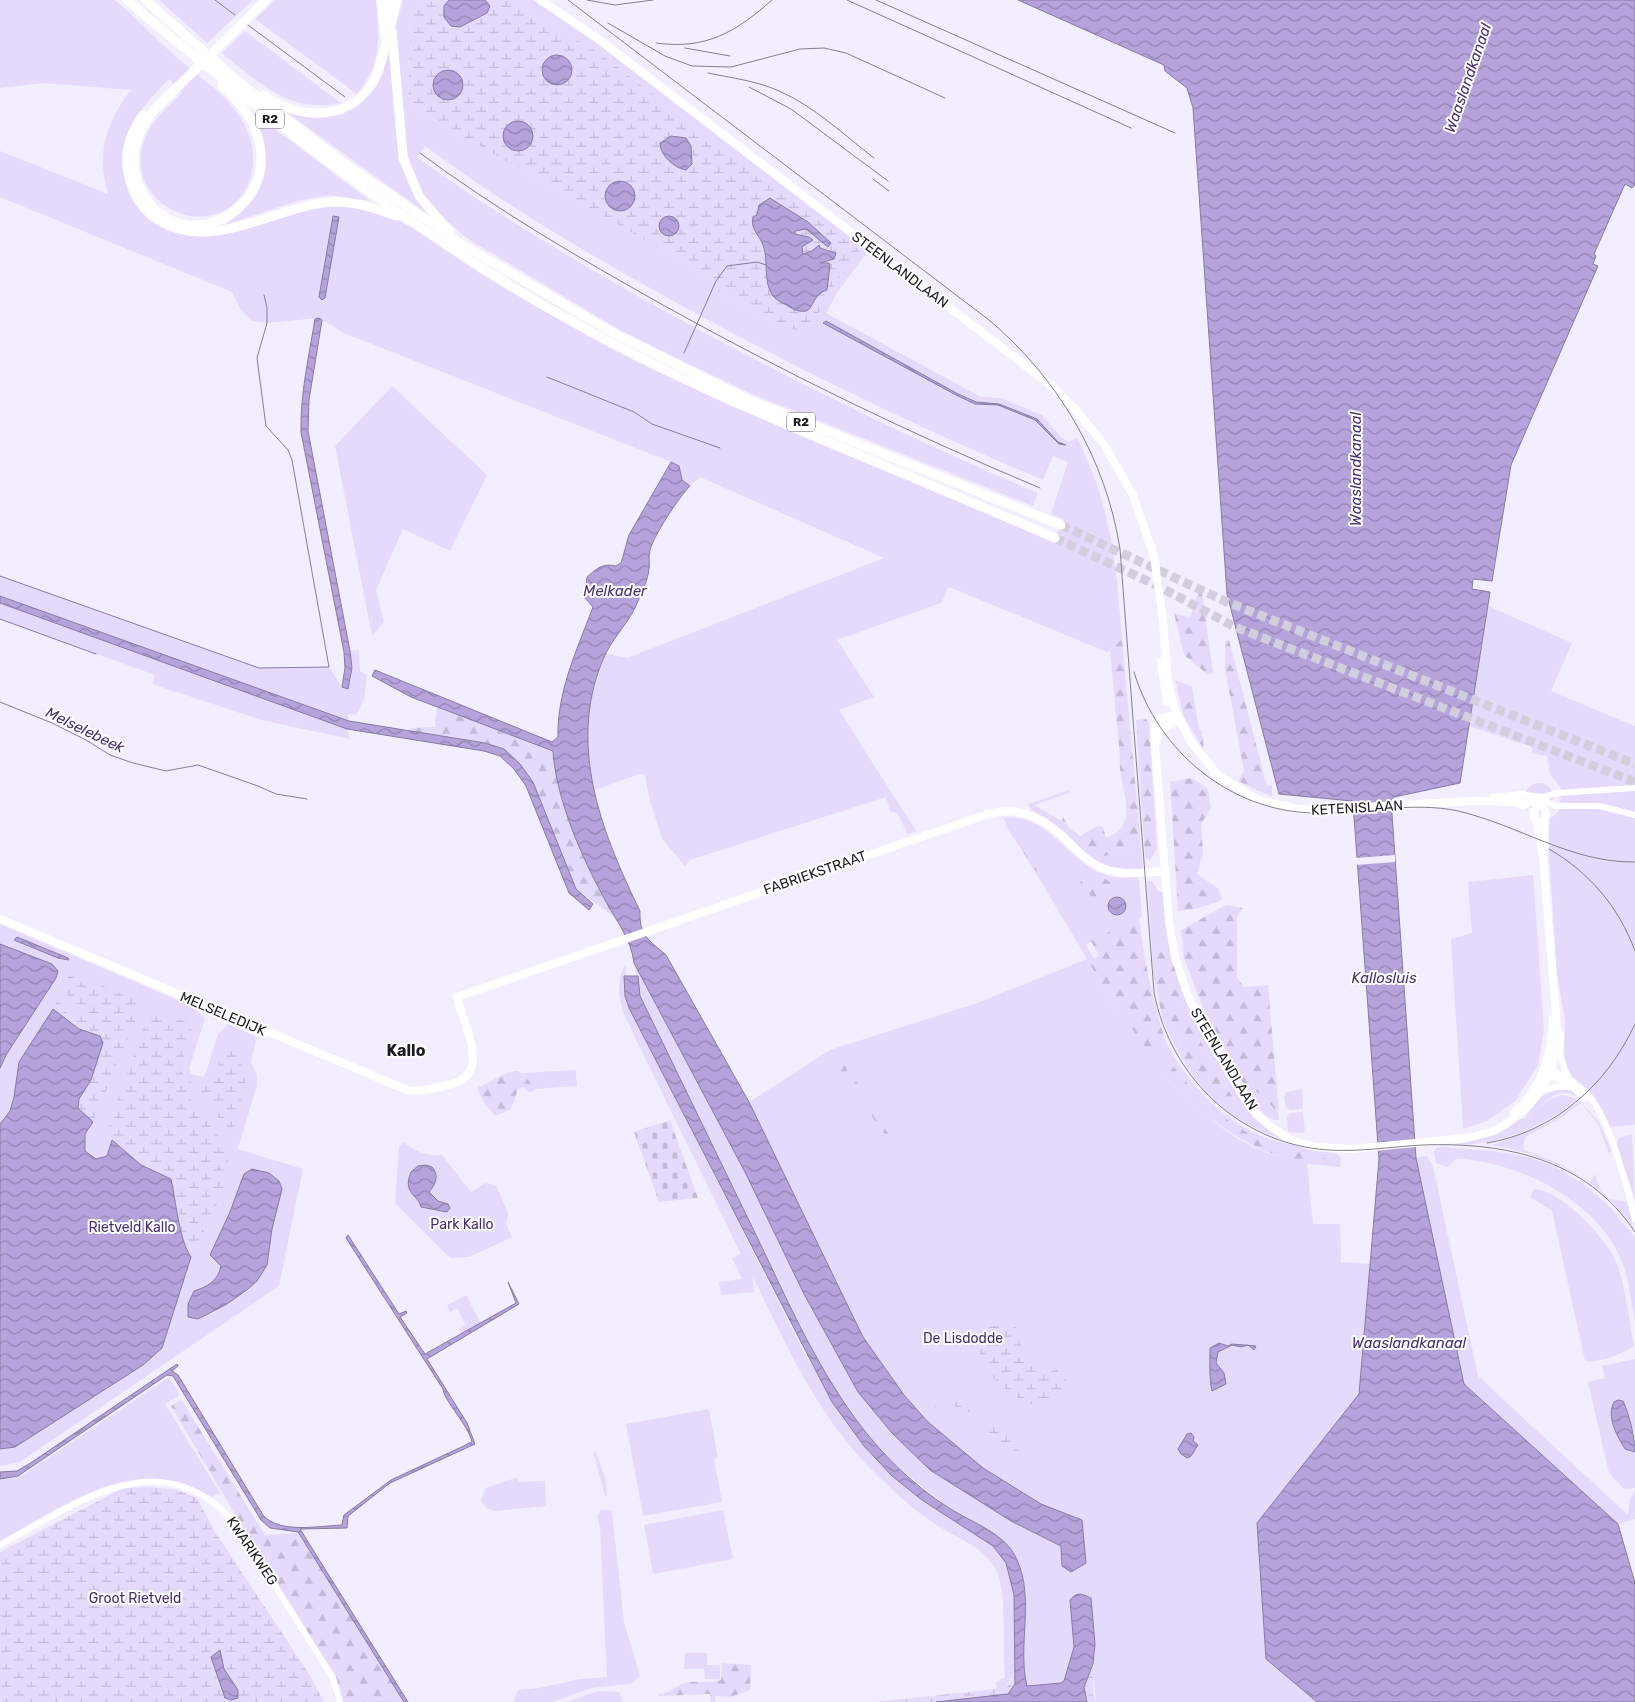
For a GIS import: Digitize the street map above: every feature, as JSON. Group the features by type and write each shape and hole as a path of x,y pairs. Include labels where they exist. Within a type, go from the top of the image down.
{"highway":[{"name":"R2","path":"127,0 282,128 420,229 476,266 581,327 731,401 1055,538"},
{"path":"127,0 236,100 257,135 261,157 256,186 238,210 221,220 206,224 191,224 168,218 151,205 138,183 133,158 139,133 153,111 175,85"},
{"name":"R2","path":"145,0 196,46 344,163 463,245 616,334 749,400 1061,525"},
{"path":"258,0 231,30 145,112 137,124 128,143 126,159 127,172 135,196 146,211 158,221 176,229 193,233 209,233 317,203 348,202 396,216 420,229"},
{"path":"231,30 266,0"},
{"path":"381,0 386,44"},
{"path":"388,0 400,140 409,175 431,212 463,245"},
{"path":"196,46 271,100 294,110 318,114 348,106 366,93 378,73 397,0"}],"main road":[{"name":"STEENLANDLAAN","path":"540,0 601,41 1030,369 1067,401 1105,446 1132,495 1154,556 1168,682 1176,718 1157,734 1165,871 1173,945 1188,996 1204,1031 1252,1108 1278,1132 1306,1145 1337,1150 1459,1140 1490,1131"},
{"name":"KETENISLAAN","path":"1176,718 1193,753 1204,765 1258,800 1283,807 1311,811 1477,801 1515,795 1540,798"},
{"path":"1540,798 1546,814 1543,858"},
{"path":"1490,1131 1513,1120 1530,1105 1540,1092 1558,1045 1543,858 1538,825 1533,814 1540,798"},
{"name":"FABRIEKSTRAAT","path":"457,997 647,930 1002,810 1023,812 1055,828 1088,860 1099,867 1127,873 1165,871"},
{"name":"MELSELEDIJK","path":"0,919 407,1090 417,1091 450,1085 466,1078 474,1062 457,997"},
{"path":"1490,1131 1524,1104 1547,1071 1552,1041 1553,995"}],"street":[{"path":"1540,798 1557,793 1635,788"},
{"path":"1540,798 1555,806 1600,806 1635,815"},
{"path":"1558,1029 1561,1037 1561,1060 1568,1078"},
{"path":"1547,1071 1568,1078 1589,1096 1597,1110 1622,1173 1635,1218"},
{"path":"1547,1071 1572,1087 1597,1110"},
{"path":"1540,1092 1553,1087 1572,1087"},
{"name":"KWARIKWEG","path":"0,1545 96,1494 123,1484 163,1482 198,1493 219,1507 238,1527 332,1678 340,1702"}],"green space":[{"path":"0,0 115,0 174,55 218,91 240,117 248,132 252,149 253,165 249,182 235,203 216,214 195,216 175,211 157,199 145,182 141,161 149,130 157,118 182,92 169,79 132,124 123,150 122,165 125,180 132,199 141,211 166,228 191,236 208,236 299,210 345,206 379,213 430,239 478,272 523,299 580,331 669,376 729,405 1054,542 1063,519 1051,514 1068,462 1053,456 1043,480 848,392 706,319 599,259 510,205 425,146 417,157 506,218 567,255 661,309 800,383 894,429 1038,493 1033,506 752,394 618,329 465,237 434,209 423,194 408,157 396,26 403,0 420,0 411,17 408,105 721,283 717,291 788,327 823,304 834,285 859,251 595,50 507,0 533,0 599,45 868,251 837,293 826,313 981,397 1001,398 1042,415 1062,438 1069,442 1077,438 1089,463 1105,512 1114,561 1122,639 1107,652 949,587 941,603 837,640 874,697 839,710 916,831 908,834 897,813 890,811 886,797 690,860 685,866 662,839 649,797 645,775 640,774 594,790 586,739 592,696 606,653 627,658 884,558 700,477 690,486 682,481 679,466 671,462 344,333 319,318 267,323 251,321 241,310 232,292 0,197 0,151 108,194 103,165 103,152 115,114 131,90 43,83 0,88"},
{"path":"159,0 253,0 207,43"},
{"path":"275,0 376,0 378,38 375,60 371,71 357,94 255,19"},
{"path":"420,0 449,0 444,6 459,27 487,13 490,6 485,0 507,0 595,50 860,251 834,285 820,311 807,329 796,330 788,327 717,291 720,283 408,105 411,17","holes":["558,55 567,58 541,74 542,66 548,59","519,121 528,126 533,142 517,152 508,148 503,140 510,123","621,180 628,209 619,210 612,208 605,199 607,188","776,201 808,222 831,243 806,229 795,231 795,235 809,237 802,247 803,254 812,251 818,245 820,248 833,251 832,260 820,264 830,268 827,287 802,310 792,310 772,294 763,246 754,232 753,217","670,215 680,223 675,235 668,236 663,234 660,222"]},
{"path":"245,31 341,103 306,104 291,100 262,85 222,53"},
{"path":"389,54 398,150 407,181 426,213 286,112 318,118 342,114 363,101 377,85"},
{"path":"254,113 370,201 330,195 297,201 225,225 241,213 252,201 260,189 264,176 266,162 264,147"},
{"path":"392,386 487,475 450,551 403,529 376,590 384,622 372,636 335,446"},
{"path":"0,576 259,668 329,667 342,687 348,689 351,679 350,651 359,650 360,671 367,675 364,700 356,715 348,714 349,721 0,596"},
{"path":"1201,585 1213,673 1208,675 1184,655 1174,613 1190,617"},
{"path":"0,603 347,729 350,739 261,720 152,684 155,675 0,619"},
{"path":"1488,606 1572,643 1551,691 1635,726 1635,1125 1609,1127 1595,1100 1568,1071 1564,1062 1565,1020 1557,975 1548,838 1550,819 1560,810 1561,788 1550,775 1547,756 1532,753 1532,747 1469,726"},
{"path":"1122,639 1140,836 1131,846 1118,853 1090,857 1061,828 1063,817 1070,829 1080,836 1097,826 1103,827 1106,838 1117,832 1124,824 1126,803 1120,769 1110,650"},
{"path":"1229,640 1267,786 1272,785 1272,797 1238,781 1244,771 1225,669 1225,641"},
{"path":"1175,680 1192,687 1199,729 1202,731 1204,750 1184,717"},
{"path":"437,708 553,751 555,771 567,815 585,861 617,919 576,889 533,782 520,764 504,749 485,743 407,731 412,728 435,727"},
{"path":"1146,719 1149,723 1157,849 1150,861 1145,857 1136,720"},
{"path":"1192,778 1208,789 1211,808 1201,824 1203,853 1197,874 1219,889 1222,900 1196,909 1178,911 1170,782"},
{"path":"1539,783 1549,787 1553,797 1549,807 1539,811 1529,807 1525,797 1529,787"},
{"path":"1069,790 1069,793 1034,805 1062,821 1061,828 1066,835 1048,819 1031,810 1028,804"},
{"name":"De Lisdodde","path":"1003,818 1019,818 1046,830 1092,869 1117,878 1137,877 1142,917 1086,944 1093,958 1091,966 1117,1009 1164,1046 1166,1043 1191,1081 1211,1102 1234,1121 1268,1139 1335,1154 1341,1159 1340,1165 1336,1162 1285,1149 1263,1141 1220,1115 1196,1093 1174,1067 1164,1076 1211,1119 1238,1138 1266,1152 1307,1162 1313,1224 1340,1224 1341,1262 1370,1264 1359,1395 1257,1523 1266,1659 1317,1702 1096,1702 1093,1675 1095,1644 1070,1600 1074,1647 1064,1681 1062,1683 1027,1686 1023,1670 1025,1613 1023,1586 1017,1559 985,1528 949,1508 883,1455 825,1375 640,996 634,963 745,1172 804,1294 858,1392 892,1433 930,1470 1011,1521 1061,1546 1062,1566 1082,1520 1041,1504 983,1468 928,1422 904,1395 863,1337 749,1102 830,1050 977,1003 1087,959"},
{"path":"1009,822 1036,868 1037,873 1005,825"},
{"path":"1140,836 1143,869 1115,868 1090,857 1118,853 1131,846"},
{"path":"1533,875 1544,1030 1538,1065 1516,1100 1489,1120 1463,1129 1451,939 1472,933 1468,882"},
{"path":"1102,877 1117,886 1114,891 1108,889 1093,899 1080,882 1085,878"},
{"path":"1147,881 1152,881 1158,891 1163,893 1172,958 1165,957 1161,942 1152,947"},
{"path":"1226,905 1243,908 1237,918 1237,977 1244,987 1268,985 1278,1102 1275,1110 1260,1093 1246,1089 1203,1008 1184,958 1181,930"},
{"path":"1139,917 1150,981 1166,1043 1153,1057 1117,1009 1091,966 1093,958 1099,956 1091,941"},
{"name":"Rietveld Kallo","path":"0,924 189,1005 205,1018 189,1069 191,1074 203,1077 218,1034 228,1024 255,1036 256,1041 251,1062 257,1075 257,1085 238,1149 303,1169 279,1286 20,1462 0,1466"},
{"path":"1161,941 1165,957 1172,958 1189,1021 1238,1107 1216,1102 1198,1082 1182,1056 1180,1041 1162,1017 1153,971 1152,947"},
{"path":"1172,958 1190,1012 1235,1089 1287,1140 1264,1132 1244,1122 1218,1102 1238,1107 1189,1021"},
{"path":"626,965 626,1002 806,1356 864,1446 892,1476 922,1500 993,1546 1006,1563 1014,1595 1015,1672 1005,1688 997,1689 996,1682 1005,1677 1002,1591 999,1578 990,1560 975,1547 932,1522 903,1500 857,1454 838,1431 806,1382 753,1277 754,1292 721,1295 719,1282 742,1279 732,1258 741,1254 624,1015 619,983 620,976"},
{"path":"74,973 138,1001 140,1004 138,1014 93,1122 78,1108 81,1096 91,1079 97,1063 100,1036 79,1029 53,1009 58,999 73,1021 79,1021 81,1017 75,1010 64,988 69,975"},
{"path":"154,1010 189,1023 192,1028 180,1070 197,1087 203,1087 209,1083 224,1048 228,1045 242,1049 241,1064 247,1077 234,1126 229,1130 195,1089 188,1094 195,1106 222,1140 227,1152 228,1167 219,1199 191,1257 183,1246 179,1212 155,1170 141,1165 112,1140 109,1123 149,1014"},
{"path":"1162,1017 1180,1041 1182,1056 1213,1098 1182,1059"},
{"path":"836,1055 840,1055 848,1072 860,1086 864,1099 890,1136 885,1135 834,1062"},
{"path":"1174,1067 1208,1104 1248,1133 1279,1147 1336,1162 1340,1165 1339,1167 1309,1164 1264,1151 1234,1135 1202,1113 1164,1076 1164,1071"},
{"path":"576,1070 577,1086 536,1089 522,1073"},
{"path":"517,1071 522,1073 536,1089 530,1093 522,1087 518,1090 511,1109 495,1116 483,1101 477,1088 509,1072"},
{"path":"1246,1089 1260,1093 1274,1110 1278,1102 1279,1120 1269,1118 1264,1114"},
{"path":"1302,1089 1303,1109 1291,1110 1286,1108 1284,1096 1286,1092"},
{"path":"1560,1089 1571,1090 1578,1097 1569,1093 1561,1093 1521,1118 1541,1096"},
{"path":"1562,1095 1578,1099 1535,1126 1519,1133 1487,1142 1453,1145 1480,1138 1518,1119 1524,1119 1550,1099"},
{"path":"1580,1101 1599,1122 1611,1150 1609,1154 1598,1124 1582,1104 1579,1104 1560,1119 1525,1137 1523,1149 1560,1164 1590,1182 1595,1174 1601,1191 1610,1199 1627,1202 1634,1229 1622,1212 1607,1197 1578,1176 1545,1160 1492,1145 1543,1126"},
{"path":"1303,1112 1305,1132 1292,1133 1288,1131 1287,1116 1290,1113"},
{"path":"670,1120 698,1198 659,1202 634,1132"},
{"path":"1632,1134 1635,1200 1617,1145 1619,1138"},
{"name":"Park Kallo","path":"403,1142 421,1152 431,1155 442,1155 471,1192 485,1183 496,1185 508,1213 506,1224 512,1237 469,1257 450,1258 395,1203 399,1147"},
{"path":"1436,1148 1493,1151 1528,1157 1553,1166 1584,1184 1610,1207 1635,1237 1635,1322 1622,1262 1611,1241 1596,1222 1556,1190 1534,1178 1510,1169 1486,1162 1463,1159 1456,1159 1447,1167 1436,1163 1434,1152"},
{"path":"1427,1156 1433,1166 1478,1376 1628,1515 1630,1499 1635,1491 1635,1519 1618,1524 1464,1384 1416,1158"},
{"path":"1534,1189 1544,1191 1556,1197 1579,1214 1599,1236 1613,1256 1621,1275 1626,1300 1634,1346 1630,1349 1618,1355 1596,1361 1585,1361 1552,1211 1530,1197"},
{"path":"466,1295 481,1324 462,1335 459,1329 466,1325 457,1308 450,1312 447,1305"},
{"path":"986,1326 1013,1326 1026,1334 1026,1338 1021,1342 1021,1354 1043,1370 1055,1368 1067,1381 1067,1393 1054,1402 1039,1406 1008,1392 984,1367 981,1360 981,1330"},
{"path":"1635,1359 1635,1433 1629,1423 1623,1401 1631,1452 1635,1452 1635,1488 1624,1489 1609,1473 1588,1382 1605,1378 1602,1366"},
{"path":"169,1377 180,1395 165,1404 220,1493 211,1497 183,1484 155,1479 129,1481 102,1488 76,1499 0,1541 0,1480 21,1476"},
{"path":"953,1397 972,1406 971,1413 951,1405 936,1409 934,1404"},
{"path":"181,1399 265,1535 297,1533 356,1618 407,1702 343,1702 336,1677 252,1543 171,1406"},
{"path":"709,1409 718,1458 714,1459 722,1502 643,1516 626,1424"},
{"path":"990,1426 1005,1428 1006,1435 1015,1442 1021,1460 1018,1462 988,1432"},
{"path":"593,1451 596,1452 605,1478 607,1495 605,1496"},
{"path":"518,1477 518,1482 545,1481 546,1506 495,1511 486,1508 481,1500 486,1488"},
{"name":"Groot Rietveld","path":"151,1487 177,1490 197,1498 214,1530 309,1674 324,1702 0,1702 0,1552 123,1488","holes":["220,1650 224,1669 225,1698 211,1657"]},
{"path":"601,1510 611,1510 612,1512 624,1622 640,1676 631,1684 591,1688 553,1702 513,1702 518,1690 539,1688 580,1679 607,1677 600,1528 597,1516"},
{"path":"723,1510 733,1559 653,1574 644,1525"},
{"path":"685,1653 707,1653 707,1665 720,1665 720,1679 705,1679 704,1669 684,1669"},
{"path":"722,1663 751,1665 750,1690 730,1697 716,1696 715,1702 711,1702 710,1694 659,1696 659,1694 666,1693 685,1683 721,1680"},
{"path":"1093,1664 1093,1693 1096,1702 1087,1702 1084,1687"},
{"path":"1015,1672 1015,1684 1008,1694 936,1702 874,1702 1005,1688 1010,1683"},
{"path":"598,1691 619,1692 623,1702 567,1702"}],"water":[{"path":"449,0 485,0 490,6 487,13 460,27 451,26 444,17 444,6"},
{"path":"1018,0 1635,0 1635,185 1632,188 1625,184 1594,254 1596,256 1593,264 1598,266 1511,465 1492,581 1473,579 1472,589 1490,592 1460,783 1394,797 1391,800 1416,1158 1464,1384 1618,1524 1635,1583 1635,1702 1317,1702 1266,1659 1257,1523 1359,1394 1379,1159 1353,803 1352,801 1279,794 1227,594 1193,108 1187,88 1165,71 1164,65"},
{"path":"557,55 568,59 572,70 568,81 557,85 546,81 542,70 546,59"},
{"path":"448,70 459,74 463,85 459,96 448,100 437,96 433,85 437,74"},
{"path":"518,121 529,125 533,136 529,147 518,151 507,147 503,136 507,125"},
{"path":"671,136 686,138 691,146 692,164 686,170 672,164 662,152 660,143"},
{"path":"620,181 631,185 635,196 631,207 620,211 609,207 605,196 609,185"},
{"path":"770,198 808,222 831,243 828,247 806,229 795,231 795,234 809,237 813,240 802,247 803,254 812,251 819,245 820,248 836,253 834,259 820,263 829,263 830,265 827,290 816,297 806,311 794,310 778,301 768,286 765,251 752,221 753,217 757,215 759,205"},
{"path":"333,216 339,217 325,298 322,300 319,297"},
{"path":"665,216 673,216 679,222 679,230 673,236 665,236 659,230 659,222"},
{"path":"319,318 322,320 309,400 308,431 350,651 352,668 348,689 342,687 345,668 344,652 301,432 305,376 315,319"},
{"path":"826,321 958,394 976,402 999,404 1037,419 1058,442 1066,445 1059,444 1035,420 998,405 975,404 956,395 823,323"},
{"name":"Melkader","path":"671,462 679,466 682,480 690,486 667,516 652,543 649,552 649,567 645,586 631,615 606,653 594,686 589,719 588,752 593,785 612,849 640,911 643,932 666,955 749,1102 863,1337 904,1395 928,1422 983,1468 1041,1504 1082,1520 1086,1563 1071,1572 1062,1566 1061,1546 1011,1521 930,1470 892,1433 858,1392 804,1294 745,1172 634,963 630,946 579,847 559,789 553,751 411,697 372,676 375,670 552,742 558,737 564,687 593,607 585,598 587,577 600,567 607,565 616,566 621,563 629,535"},
{"path":"0,596 349,721 485,743 504,749 520,764 533,782 576,889 593,904 589,910 569,893 526,786 514,769 500,756 484,751 347,729 0,603"},
{"path":"1117,897 1123,900 1126,906 1123,912 1117,915 1111,912 1108,906 1111,900"},
{"path":"17,937 69,960 58,958 14,940"},
{"path":"0,944 52,964 58,971 56,978 6,1055 0,1068"},
{"path":"624,976 638,976 640,996 802,1330 840,1397 875,1444 910,1479 949,1508 997,1536 1012,1551 1022,1575 1025,1591 1024,1671 1027,1686 1061,1683 1064,1681 1074,1647 1070,1600 1075,1595 1080,1594 1091,1598 1095,1644 1093,1664 1084,1687 1087,1702 936,1702 1008,1694 1015,1684 1014,1595 1006,1563 993,1546 922,1500 892,1476 864,1446 832,1402 629,1008 625,996"},
{"path":"53,1009 79,1029 100,1036 103,1043 91,1080 79,1099 78,1108 93,1122 85,1134 85,1151 96,1159 107,1156 112,1140 141,1165 171,1179 181,1231 191,1257 162,1348 143,1365 15,1447 0,1449 0,1124 10,1111 19,1062"},
{"path":"426,1165 432,1167 436,1174 435,1183 429,1192 438,1201 448,1204 450,1208 447,1212 421,1207 409,1189 411,1172 418,1166"},
{"path":"252,1169 269,1173 279,1181 282,1189 272,1229 267,1265 257,1281 227,1304 198,1319 188,1317 188,1304 194,1291 211,1283 220,1271 221,1266 210,1255 230,1212 244,1174"},
{"path":"348,1235 399,1314 406,1311 407,1313 400,1317 425,1354 516,1303 508,1282 519,1304 427,1359 467,1423 475,1444 390,1483 348,1516 347,1528 300,1529 408,1702 404,1702 298,1532 270,1528 261,1520 173,1376 167,1375 18,1476 0,1479 0,1472 17,1471 29,1464 177,1364 178,1366 172,1371 178,1375 263,1515 279,1525 300,1528 342,1525 344,1515 391,1480 472,1442 444,1394 443,1389 346,1238"},
{"path":"1219,1343 1228,1346 1232,1344 1247,1345 1241,1347 1232,1345 1218,1352 1216,1363 1224,1373 1226,1384 1212,1391 1210,1348"},
{"path":"1248,1345 1256,1346 1254,1350"},
{"path":"1618,1400 1623,1401 1627,1412 1633,1433 1635,1452 1625,1449 1612,1420 1612,1408 1614,1402"},
{"path":"1191,1433 1194,1437 1193,1441 1198,1445 1191,1456 1187,1458 1178,1449 1187,1434"},
{"path":"220,1650 224,1669 238,1690 238,1698 231,1700 225,1698 211,1657"}],"pier":[{"path":"1395,855 1395,862 1355,865 1355,858"}],"waterway":[{"path":"684,353 716,281 727,266 757,262 766,265"},
{"path":"0,576 259,668 329,667 292,460 288,450 266,426 257,358 267,323 267,308 264,295"},
{"path":"547,377 634,412 652,424 720,448"},
{"path":"0,619 96,654"},
{"name":"Melselebeek","path":"0,702 52,723 86,740 110,755 133,763 166,771 198,765 276,794 307,799"}],"tunnel":[{"path":"1061,525 1227,602 1635,764"},
{"path":"1055,538 1156,585 1235,627 1635,782"}],"railway":[{"path":"215,0 235,15"},
{"path":"568,0 989,320 1037,368 1075,422 1091,452 1103,483 1120,549 1154,992 1162,1023 1176,1052 1193,1078 1214,1101 1238,1120 1266,1135 1296,1145 1328,1150 1453,1145 1513,1152 1541,1160 1568,1171 1593,1187 1615,1207 1635,1232"},
{"path":"587,0 615,5 653,0"},
{"path":"656,43 690,44 719,36 733,30 772,0"},
{"path":"847,0 1131,128"},
{"path":"876,0 1175,133"},
{"path":"608,23 665,56 692,66 731,67 800,49 824,48 846,53 945,98"},
{"path":"248,25 345,97"},
{"path":"685,48 730,56"},
{"path":"708,73 762,85 792,97 817,113 874,158"},
{"path":"749,87 791,109 888,181"},
{"path":"420,153 539,233 755,355 849,402 1040,488"},
{"path":"873,179 889,191"},
{"path":"1134,672 1145,701 1161,728 1180,752 1202,772 1227,789 1255,802 1284,810 1315,813 1423,807 1440,808 1480,817 1567,850 1612,861 1635,862"},
{"path":"1549,849 1577,868 1601,892 1620,920 1635,951"},
{"path":"1487,1143 1511,1137 1534,1128 1556,1117 1576,1102 1594,1086 1609,1067 1635,1024"}],"district":[{"name":"Kallo","path":"406,1050"}],"water label":[{"name":"Waaslandkanaal","path":"1468,78"},
{"name":"Waaslandkanaal","path":"1356,469"},
{"name":"Kallosluis","path":"1384,978"},
{"name":"Waaslandkanaal","path":"1409,1343"}]}
